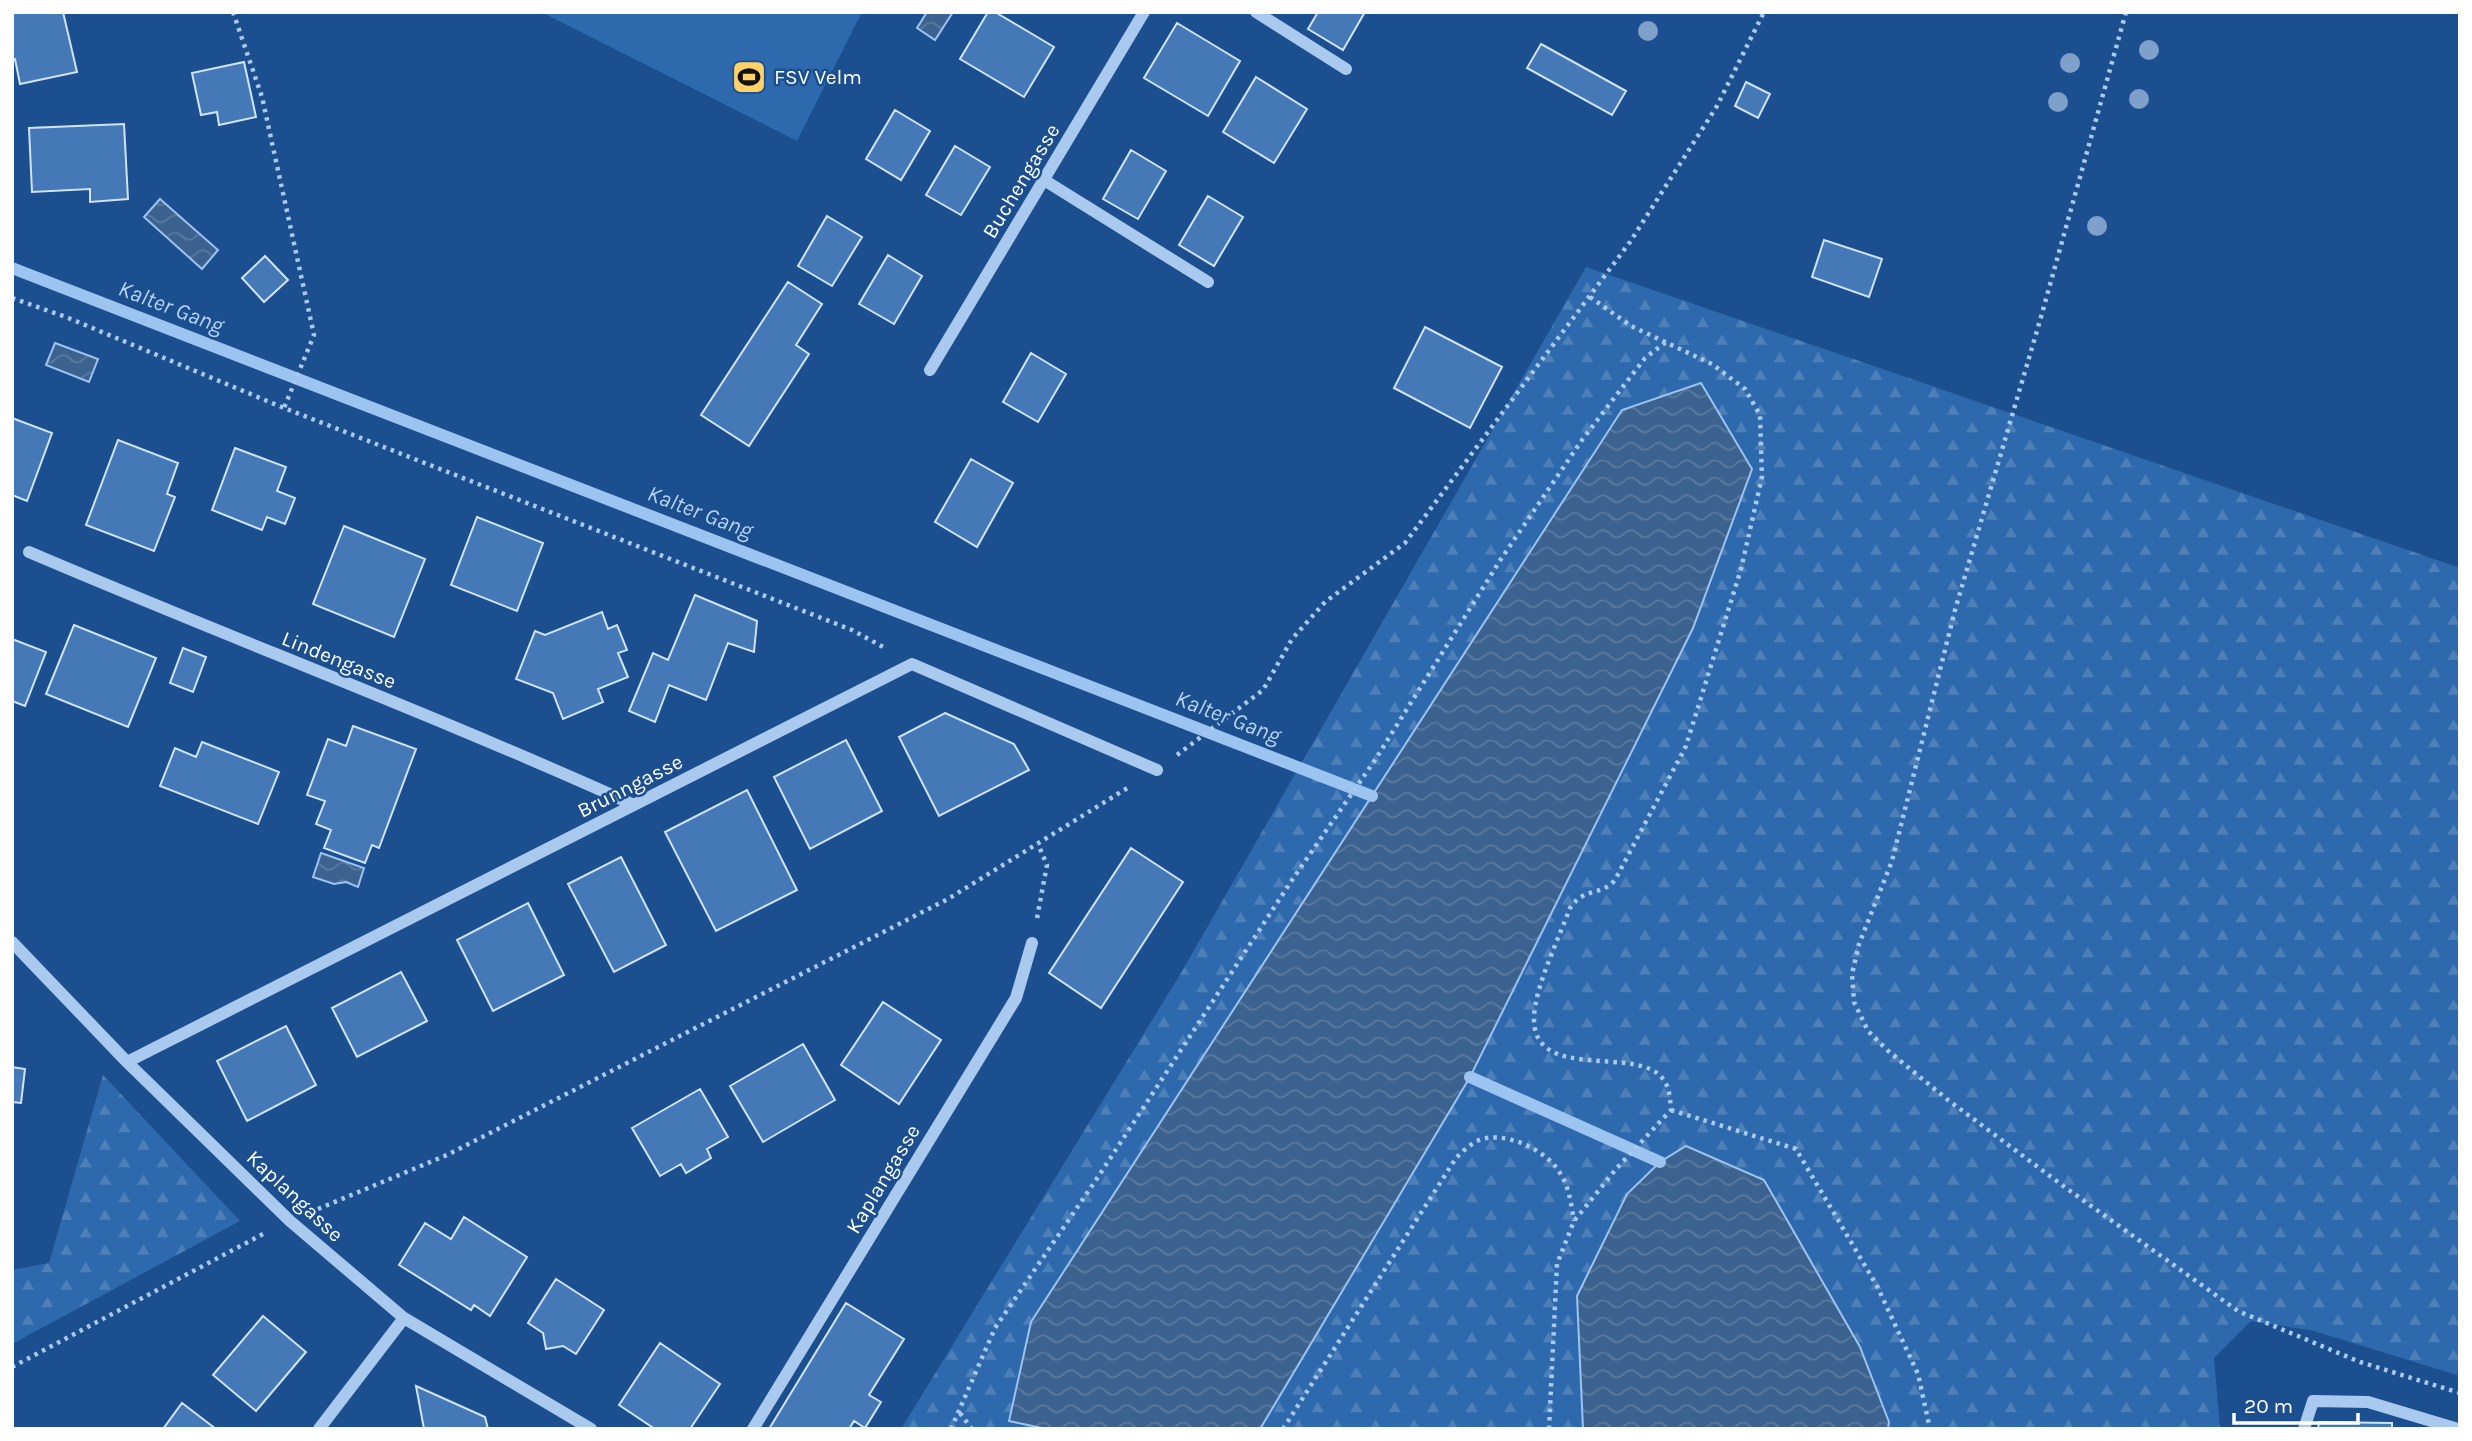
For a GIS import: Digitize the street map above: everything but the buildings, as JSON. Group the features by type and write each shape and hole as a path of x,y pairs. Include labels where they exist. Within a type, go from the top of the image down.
{"street":[{"name":"Buchengasse","path":"930,370 1144,12"},
{"path":"1256,12 1346,69"},
{"path":"1044,180 1208,282"},
{"name":"Lindengasse","path":"29,552 506,748 634,805"},
{"path":"912,664 1157,770"},
{"name":"Brunngasse","path":"127,1062 912,664"},
{"name":"Kaplangasse","path":"12,942 127,1062 289,1221 404,1318 591,1429"},
{"name":"Kaplangasse","path":"753,1429 1016,998 1032,943"},
{"path":"319,1429 404,1318"},
{"path":"2304,1429 2312,1401 2368,1402 2458,1429"}],"path":[{"path":"233,12 262,97 314,335 284,408"},
{"path":"12,1367 289,1221 459,1149 948,899 1157,770 1263,690 1292,639 1325,601 1405,543 1590,297 1630,242 1717,106 1764,12"},
{"path":"2126,12 2041,317 1955,610 1892,861 1859,944 1852,974 1854,1002 1868,1031 1928,1083 2076,1195 2238,1311 2360,1362 2460,1393"},
{"path":"1549,1429 1557,1264 1574,1221 1616,1169 1671,1110 1669,1092 1658,1073 1635,1065 1580,1060 1558,1054 1539,1038 1534,1026 1534,1013 1543,980 1570,908 1576,899 1610,886 1615,880 1686,746 1741,569 1762,477 1760,415 1745,389 1712,364 1631,326 1590,297"},
{"path":"12,298 66,317 284,408 852,629 912,664"},
{"path":"951,1429 995,1328 1098,1177 1292,880 1375,760 1501,559 1581,440 1645,358 1666,342"},
{"path":"1032,943 1047,865 1038,844"},
{"path":"1671,1110 1796,1149 1877,1286 1918,1374 1930,1429"},
{"path":"1283,1429 1456,1158 1467,1147 1486,1138 1498,1138 1532,1146 1547,1156 1559,1170 1568,1188 1574,1221"},
{"path":"960,1413 972,1429"}],"green space":[{"name":"FSV Velm","path":"541,12 862,12 797,141"},
{"path":"1586,267 2460,568 2460,1376 2314,1331 2251,1321 2214,1358 2220,1429 1888,1429 1889,1422 1577,1296 1583,1429 1260,1429 1470,1077 1701,383 1622,410 1372,796 1009,1420 1047,1429 901,1429 1181,973"},
{"path":"103,1075 240,1221 12,1344 12,1270 49,1263"}],"water":[{"path":"927,12 953,12 935,40 917,28"},
{"path":"160,199 218,250 202,269 144,217"},
{"path":"55,343 98,359 89,382 46,365"},
{"path":"1701,383 1752,469 1693,628 1470,1077 1260,1429 1047,1429 1009,1421 1031,1322 1622,410"},
{"path":"321,853 364,868 358,887 346,882 334,884 313,877"},
{"path":"1686,1146 1764,1180 1860,1347 1889,1422 1888,1429 1583,1429 1577,1296 1627,1194 1660,1162"}],"waterway":[{"name":"Kalter Gang","path":"12,268 1372,796"},
{"path":"1470,1077 1660,1162"}],"place":[{"name":"FSV Velm","path":"749,77"}]}
